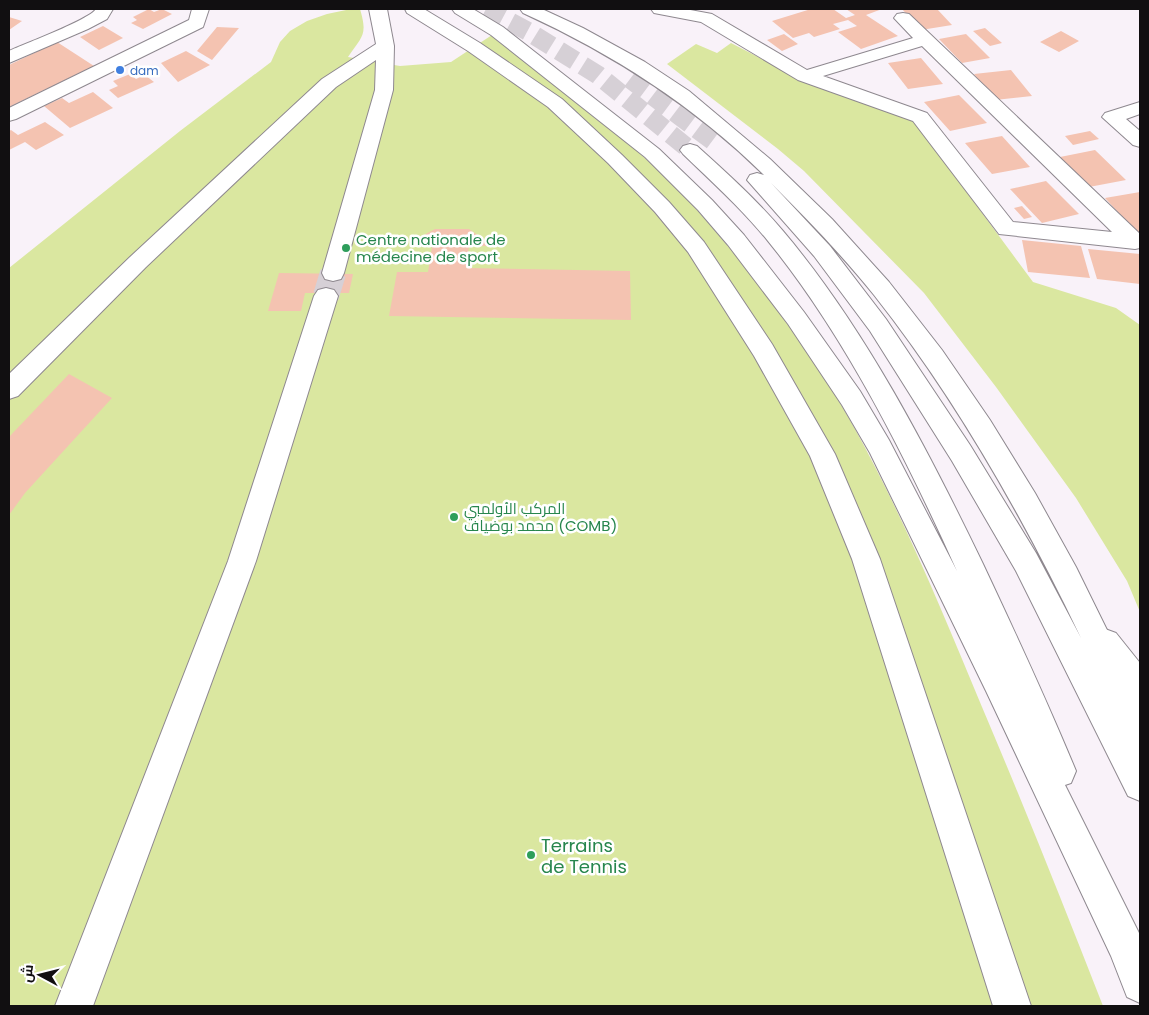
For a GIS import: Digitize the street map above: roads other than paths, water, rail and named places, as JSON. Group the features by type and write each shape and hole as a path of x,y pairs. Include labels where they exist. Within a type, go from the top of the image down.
{"main road":[{"path":"9,58 82,25 101,15 104,9"},
{"path":"9,115 197,23 200,9"},
{"path":"74,1006 242,561 330,284 349,250 384,90 385,46 378,9"},
{"path":"414,9 474,47 555,103 615,159 662,207 696,247 762,350 822,454 866,559 1012,1006"},
{"path":"461,9 497,30 652,153 705,205 736,240 801,326 851,398 880,447 1005,697 1134,968"},
{"path":"529,9 627,58 676,90 744,146 825,222 921,338 979,423 1031,508 1076,596 1140,732"},
{"path":"660,9 706,18 805,76 920,117 1007,229 1135,242 903,18"},
{"path":"805,76 925,40"},
{"path":"9,389 138,262 329,83 385,46"},
{"path":"1140,108 1112,117 1140,141"},
{"path":"1134,968 1038,716 957,538 904,432 854,347 780,242 732,188 702,146 757,180 816,244 878,325 912,375 994,506 1021,554 1140,784"},
{"path":"1076,596 1119,663 1140,683"}],"tunnel":[{"path":"486,9 529,32 598,75 690,150"},
{"path":"630,79 713,141"},
{"path":"326,296 333,273"}],"place":[{"name":"dam","path":"120,70"},
{"name":"Centre nationale de médecine de sport","path":"346,248"},
{"name":"المركب الأولمبي محمد بوضياف (COMB)","path":"454,517"},
{"name":"Terrains de Tennis","path":"531,855"}]}
